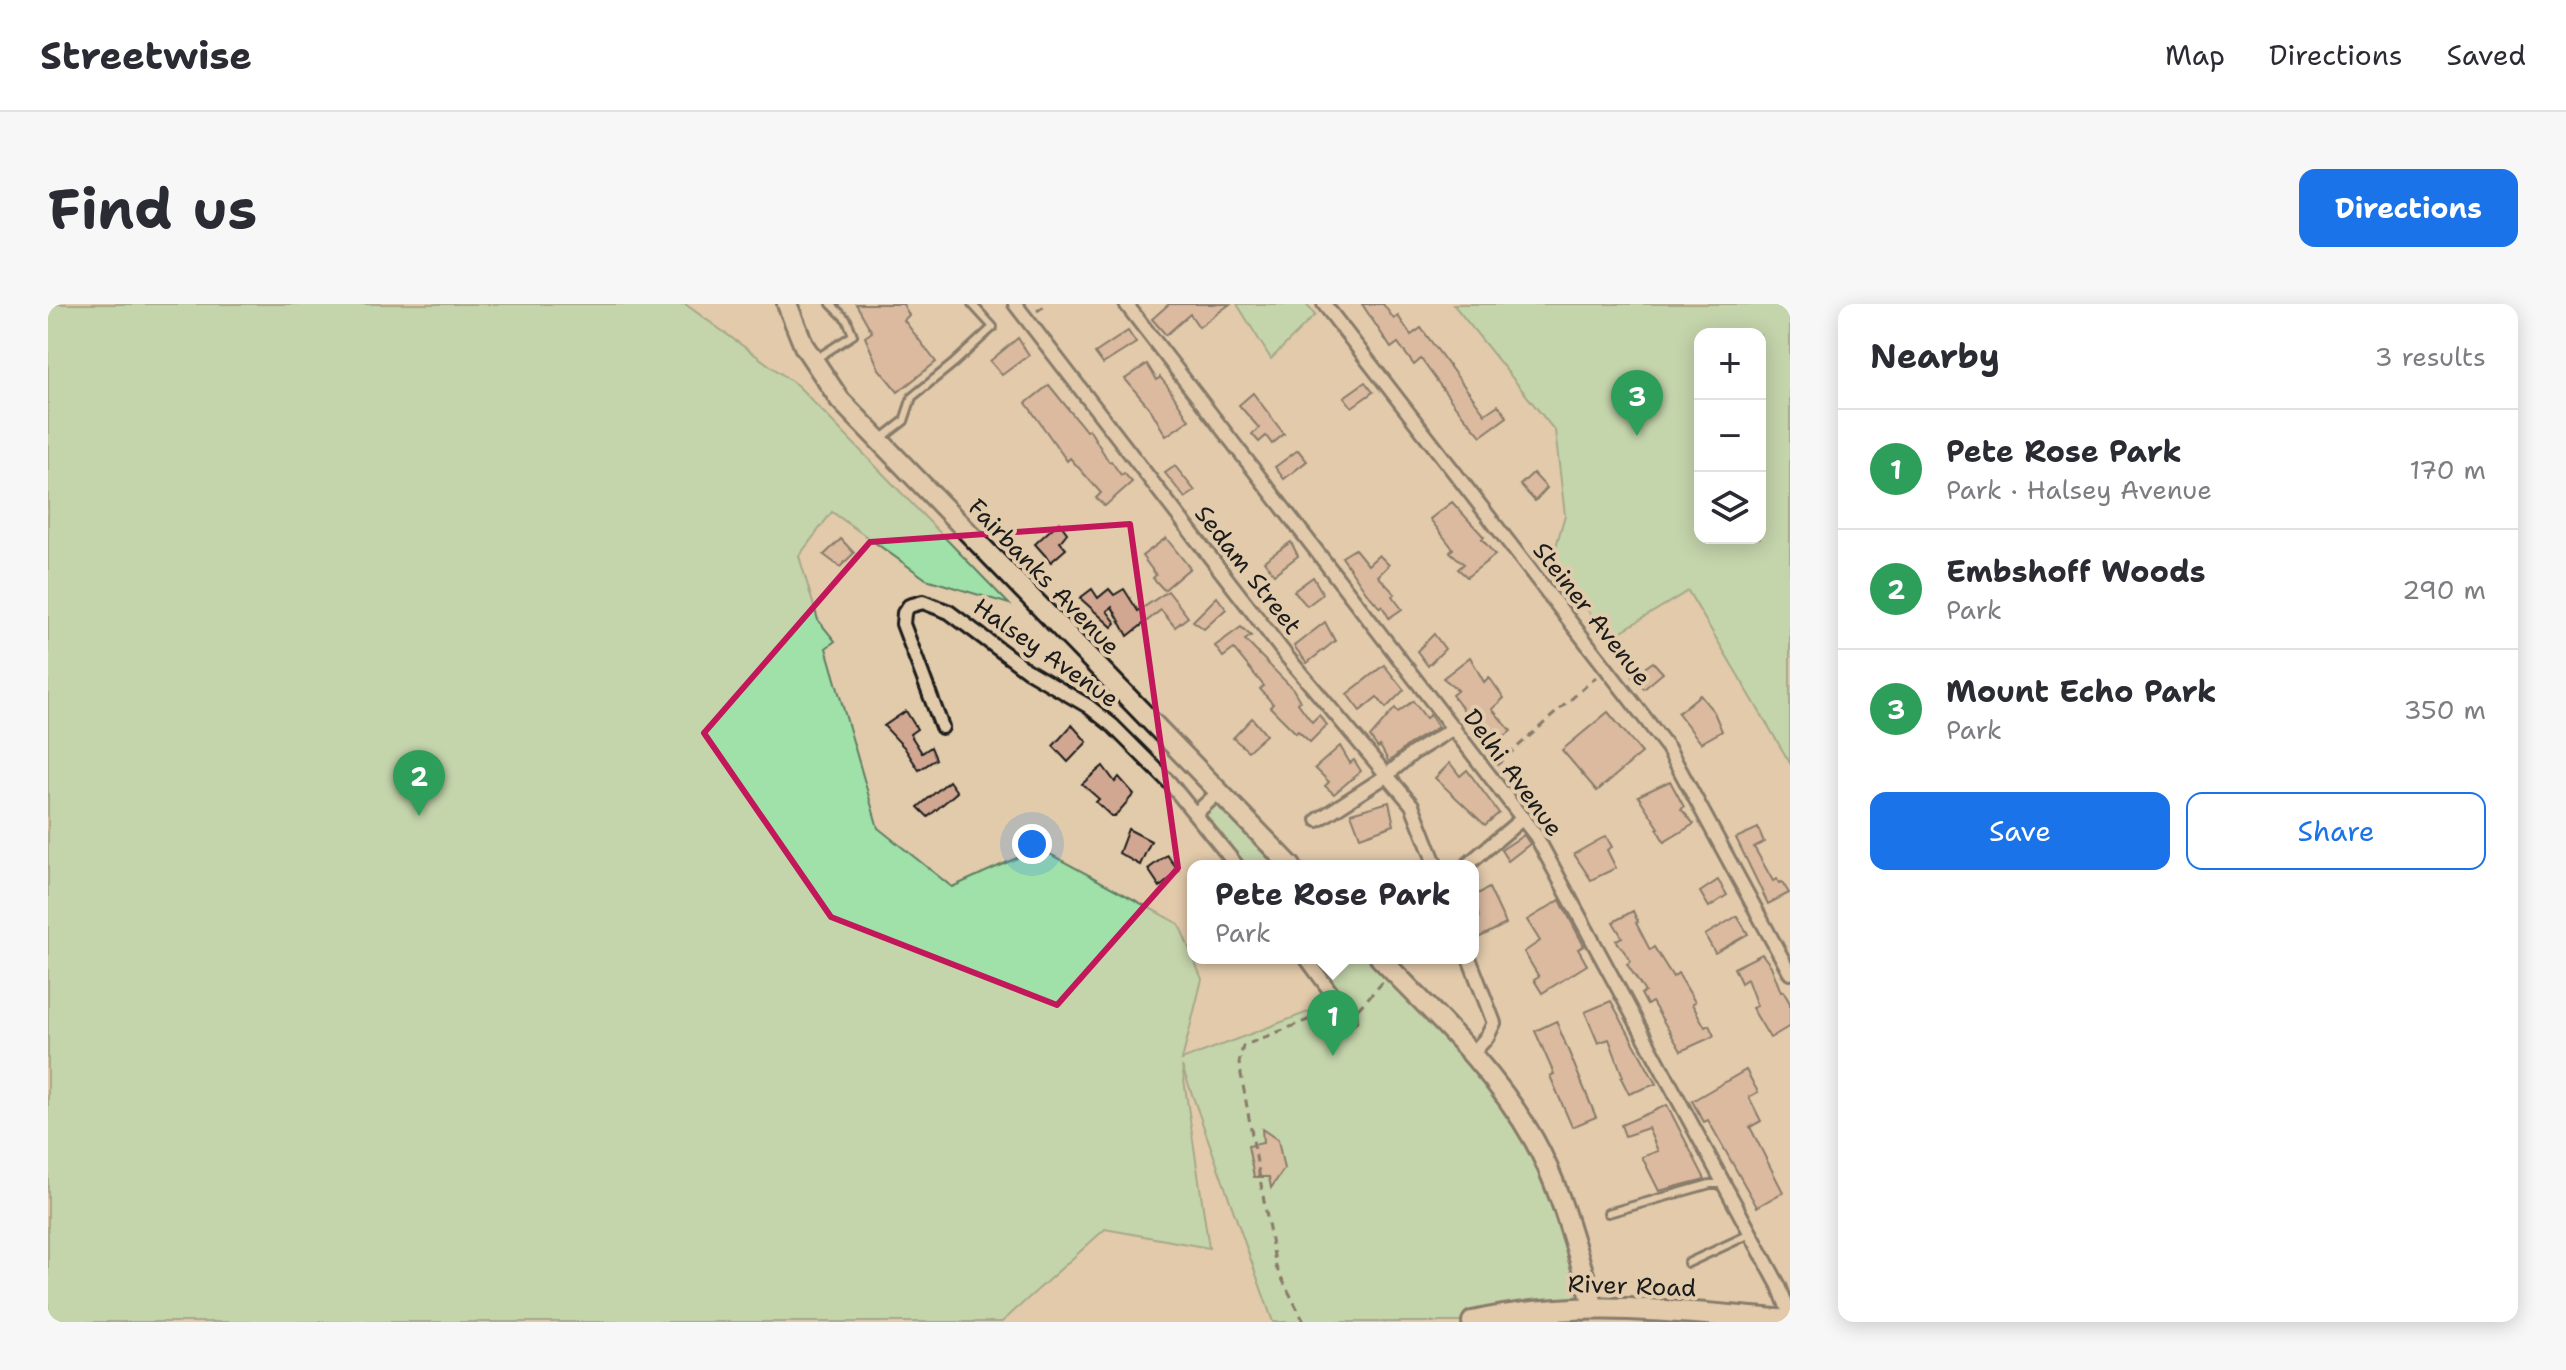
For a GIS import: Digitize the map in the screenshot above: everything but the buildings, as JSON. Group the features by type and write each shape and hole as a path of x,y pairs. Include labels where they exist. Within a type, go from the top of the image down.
{"main road":[{"name":"River Road","path":"1473,1322 1506,1314 1594,1307 1790,1318"}],"street":[{"name":"Fairbanks Avenue","path":"787,304 812,361 840,400 1285,860"},
{"name":"Sedam Street","path":"1015,304 1288,658 1417,814 1434,860"},
{"name":"Delhi Avenue","path":"1126,304 1523,818 1550,862 1779,1286 1790,1318"},
{"name":"Steiner Avenue","path":"1324,304 1668,748 1790,973"},
{"name":"Halsey Avenue","path":"942,727 904,628 904,613 915,603 934,605 949,612 1028,671 1088,706 1113,726 1196,813 1232,860"},
{"path":"1318,820 1454,728"},
{"path":"1196,813 1219,792"},
{"path":"1473,860 1523,818"},
{"path":"1310,964 1350,1018"},
{"path":"1386,964 1473,1053 1535,1142 1559,1198 1594,1307"},
{"path":"1471,964 1494,1023 1473,1053"}],"lane":[{"path":"812,361 853,335 847,320 831,304"},
{"path":"879,441 904,421 912,397 993,327 972,304"},
{"path":"1608,1213 1710,1184 1724,1184"},
{"path":"1688,1263 1750,1234"}],"path":[{"path":"1488,773 1606,668"},
{"path":"1350,1018 1381,983"},
{"path":"1304,1322 1276,1267 1239,1063 1243,1046 1326,1014 1340,1004"}],"highlighted area":[{"path":"1130,524 1178,868 1057,1005 831,917 704,733 870,542"}],"green space":[{"path":"48,304 685,304 798,386 1009,604 926,579 832,512 799,556 818,620 835,641 826,648 878,828 952,887 1039,848 1179,924 1187,943 1187,964 1196,964 1202,979 1182,1060 1337,1001 1310,964 1385,964 1535,1142 1594,1307 1473,1322 1273,1322 1182,1066 1209,1248 1105,1229 1002,1322 48,1322"},
{"path":"1237,304 1306,304 1315,315 1271,359"},
{"path":"1453,304 1790,304 1790,763 1688,591 1610,638 1551,564 1565,515 1555,431"},
{"path":"1219,792 1285,860 1232,860 1196,813"}],"place":[{"name":"Mount Echo Park","path":"1637,436"},
{"name":"Embshoff Woods","path":"419,816"},
{"name":"Pete Rose Park","path":"1333,1056"}]}
